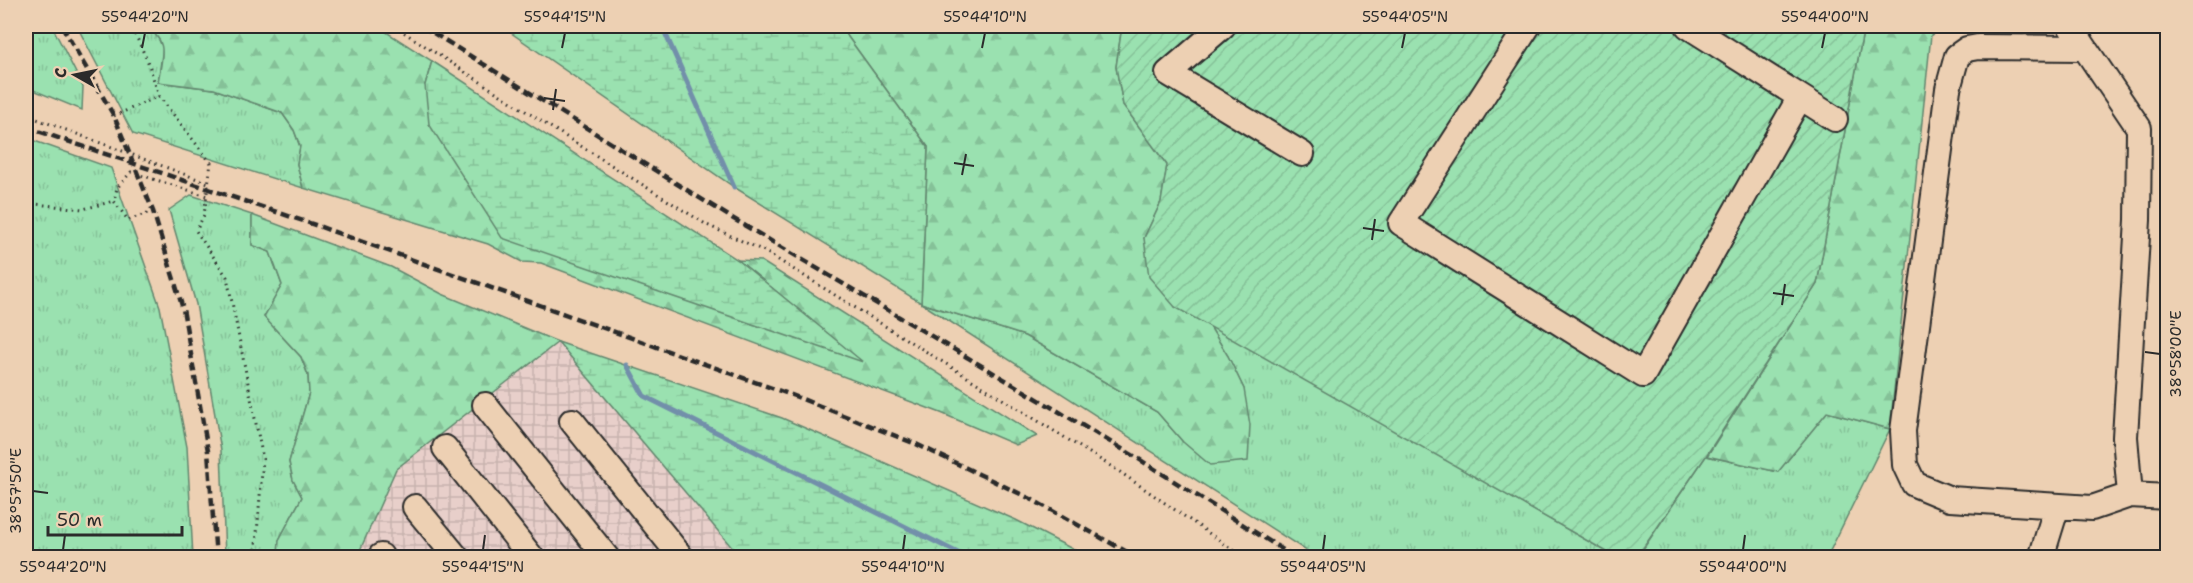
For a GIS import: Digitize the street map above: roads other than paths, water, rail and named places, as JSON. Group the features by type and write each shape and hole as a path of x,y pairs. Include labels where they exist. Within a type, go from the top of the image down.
{"lane":[{"path":"1222,26 1168,73 1302,154"},
{"path":"1528,26 1401,223 1642,375 1800,97"},
{"path":"1688,26 1835,119"},
{"path":"2070,26 2139,128 2138,220 2125,437 2130,495"},
{"path":"2084,48 1978,47 1967,49 1957,56 1948,89 1903,431 1905,465 1914,484 1950,499 2092,508 2130,495 2168,497"},
{"path":"485,405 607,558"},
{"path":"572,421 682,558"},
{"path":"445,448 532,558"},
{"path":"2041,558 2057,506"},
{"path":"415,507 457,558"}],"waterway":[{"path":"662,26 734,187"},
{"path":"627,365 644,396 968,558"}],"railway":[{"path":"62,26 114,116 153,211 183,309 208,451 216,558"},
{"path":"422,26 732,218 1134,456 1296,558"},
{"path":"26,127 318,226 797,397 916,444 1029,498 1138,558"}]}
